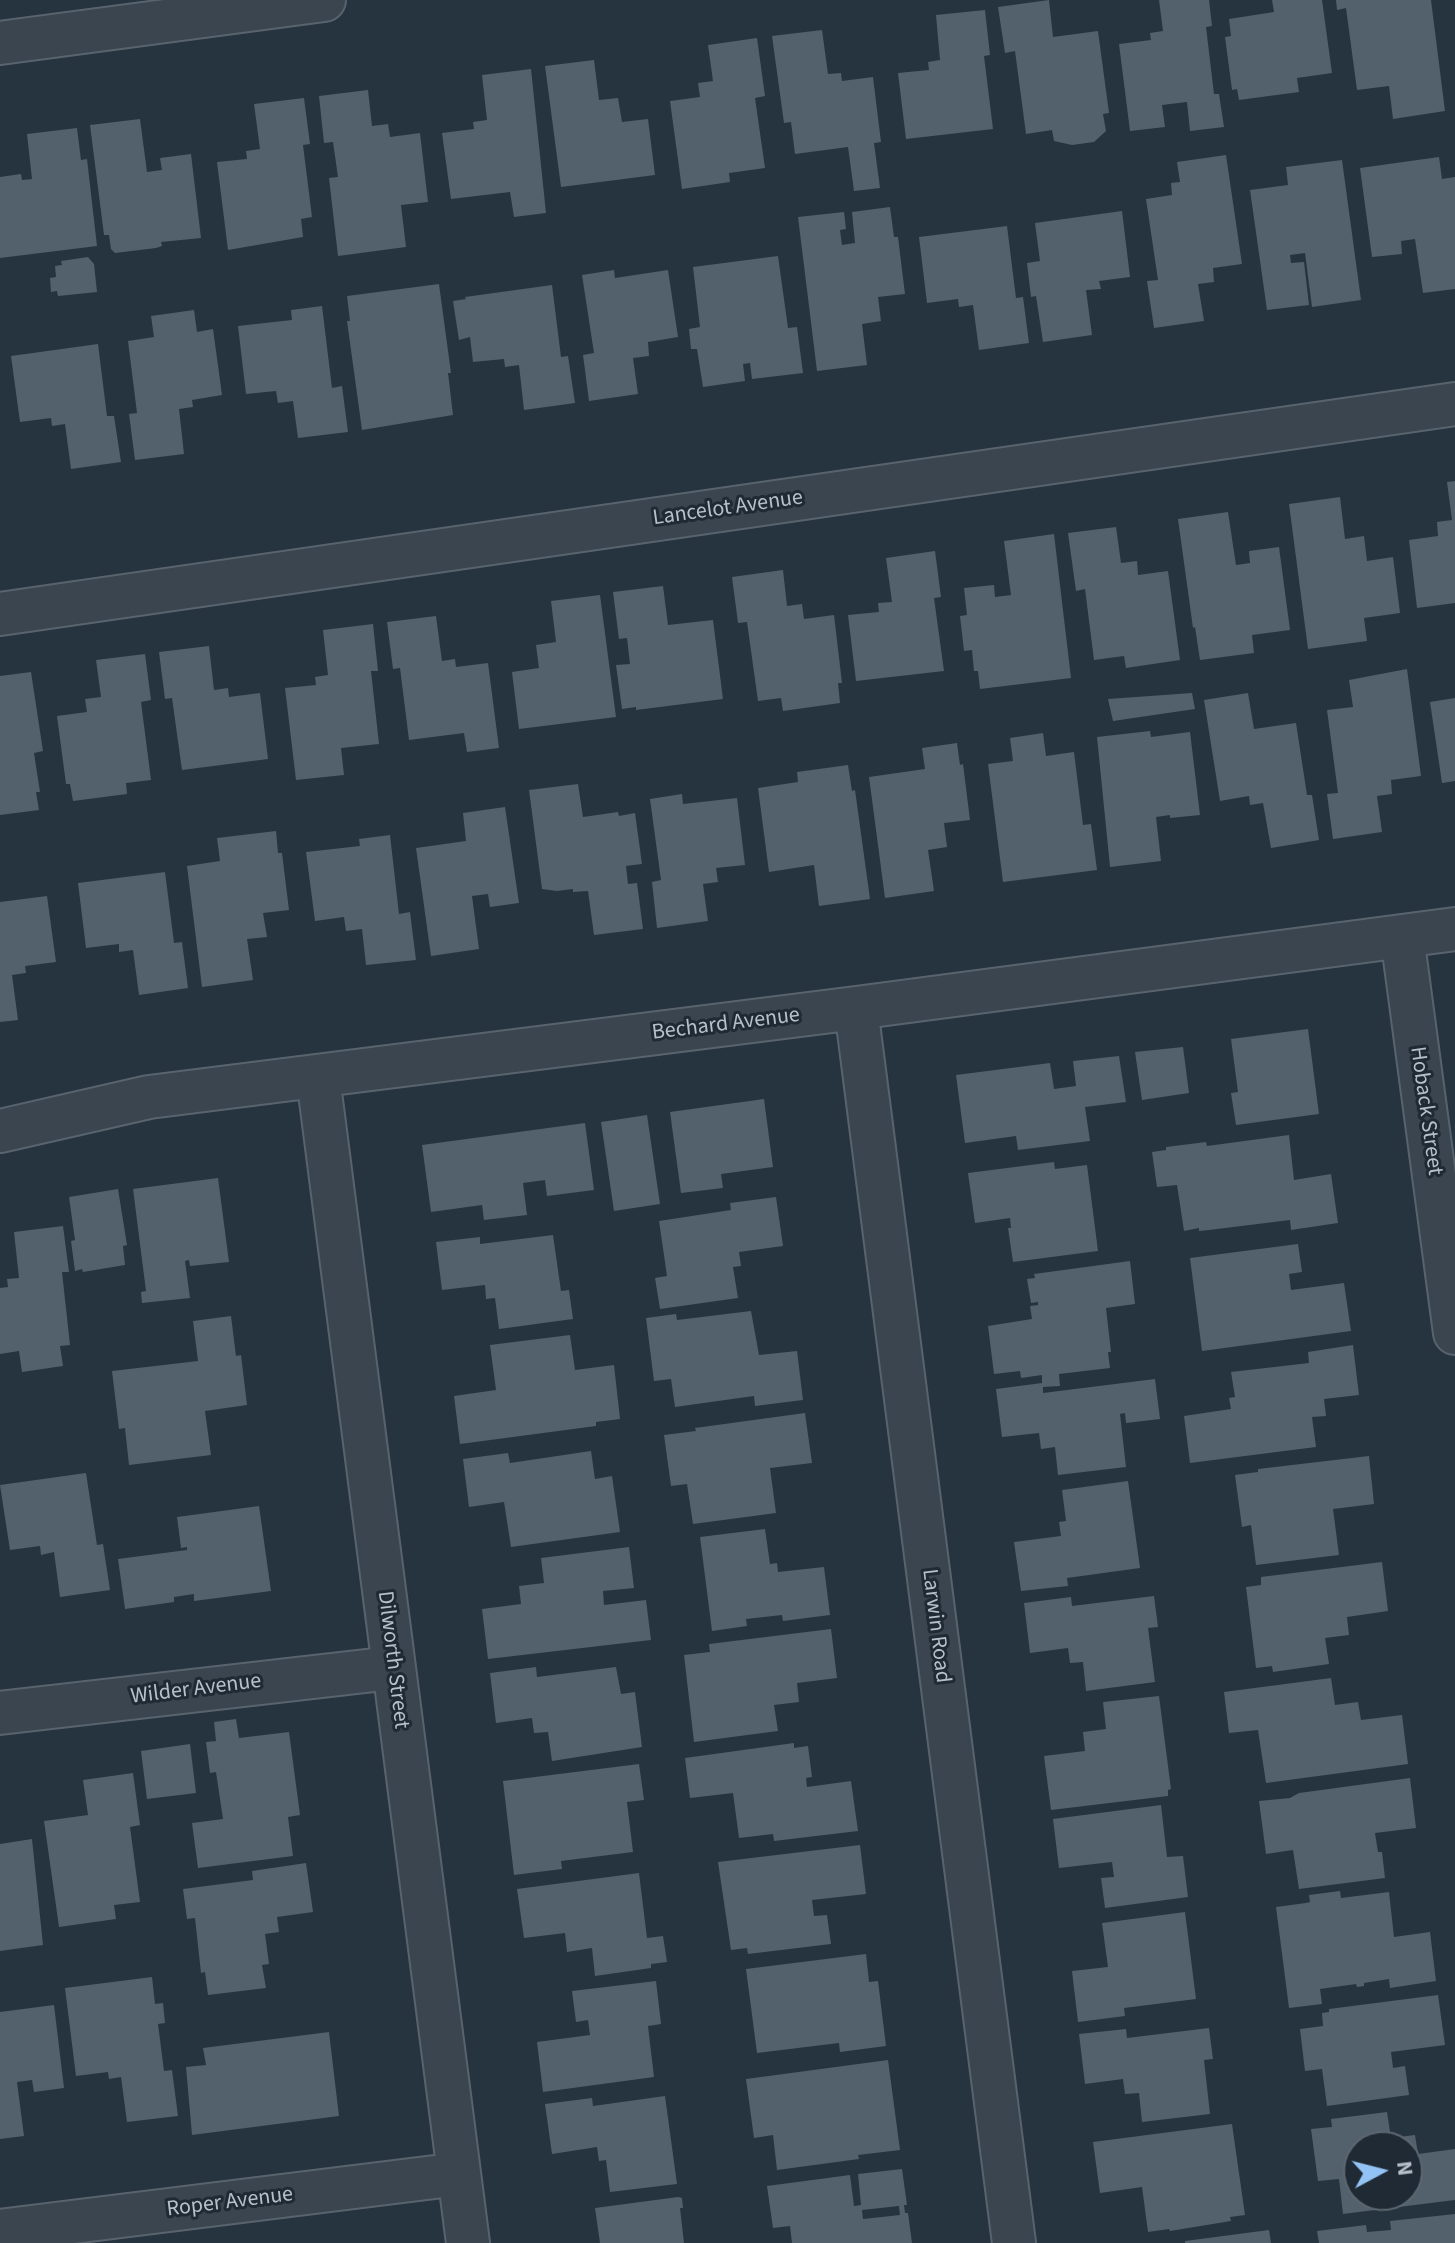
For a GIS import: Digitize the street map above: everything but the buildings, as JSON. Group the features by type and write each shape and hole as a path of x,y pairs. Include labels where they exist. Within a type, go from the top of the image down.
{"street":[{"path":"0,43 324,0"},
{"name":"Lancelot Avenue","path":"0,614 1455,404"},
{"name":"Bechard Avenue","path":"0,1131 149,1097 1455,929"},
{"name":"Hoback Street","path":"1402,936 1455,1333"},
{"name":"Larwin Road","path":"856,1008 1014,2243"},
{"name":"Dilworth Street","path":"318,1077 468,2243"},
{"name":"Wilder Avenue","path":"0,1713 392,1668"},
{"name":"Roper Avenue","path":"0,2231 459,2174"}]}
